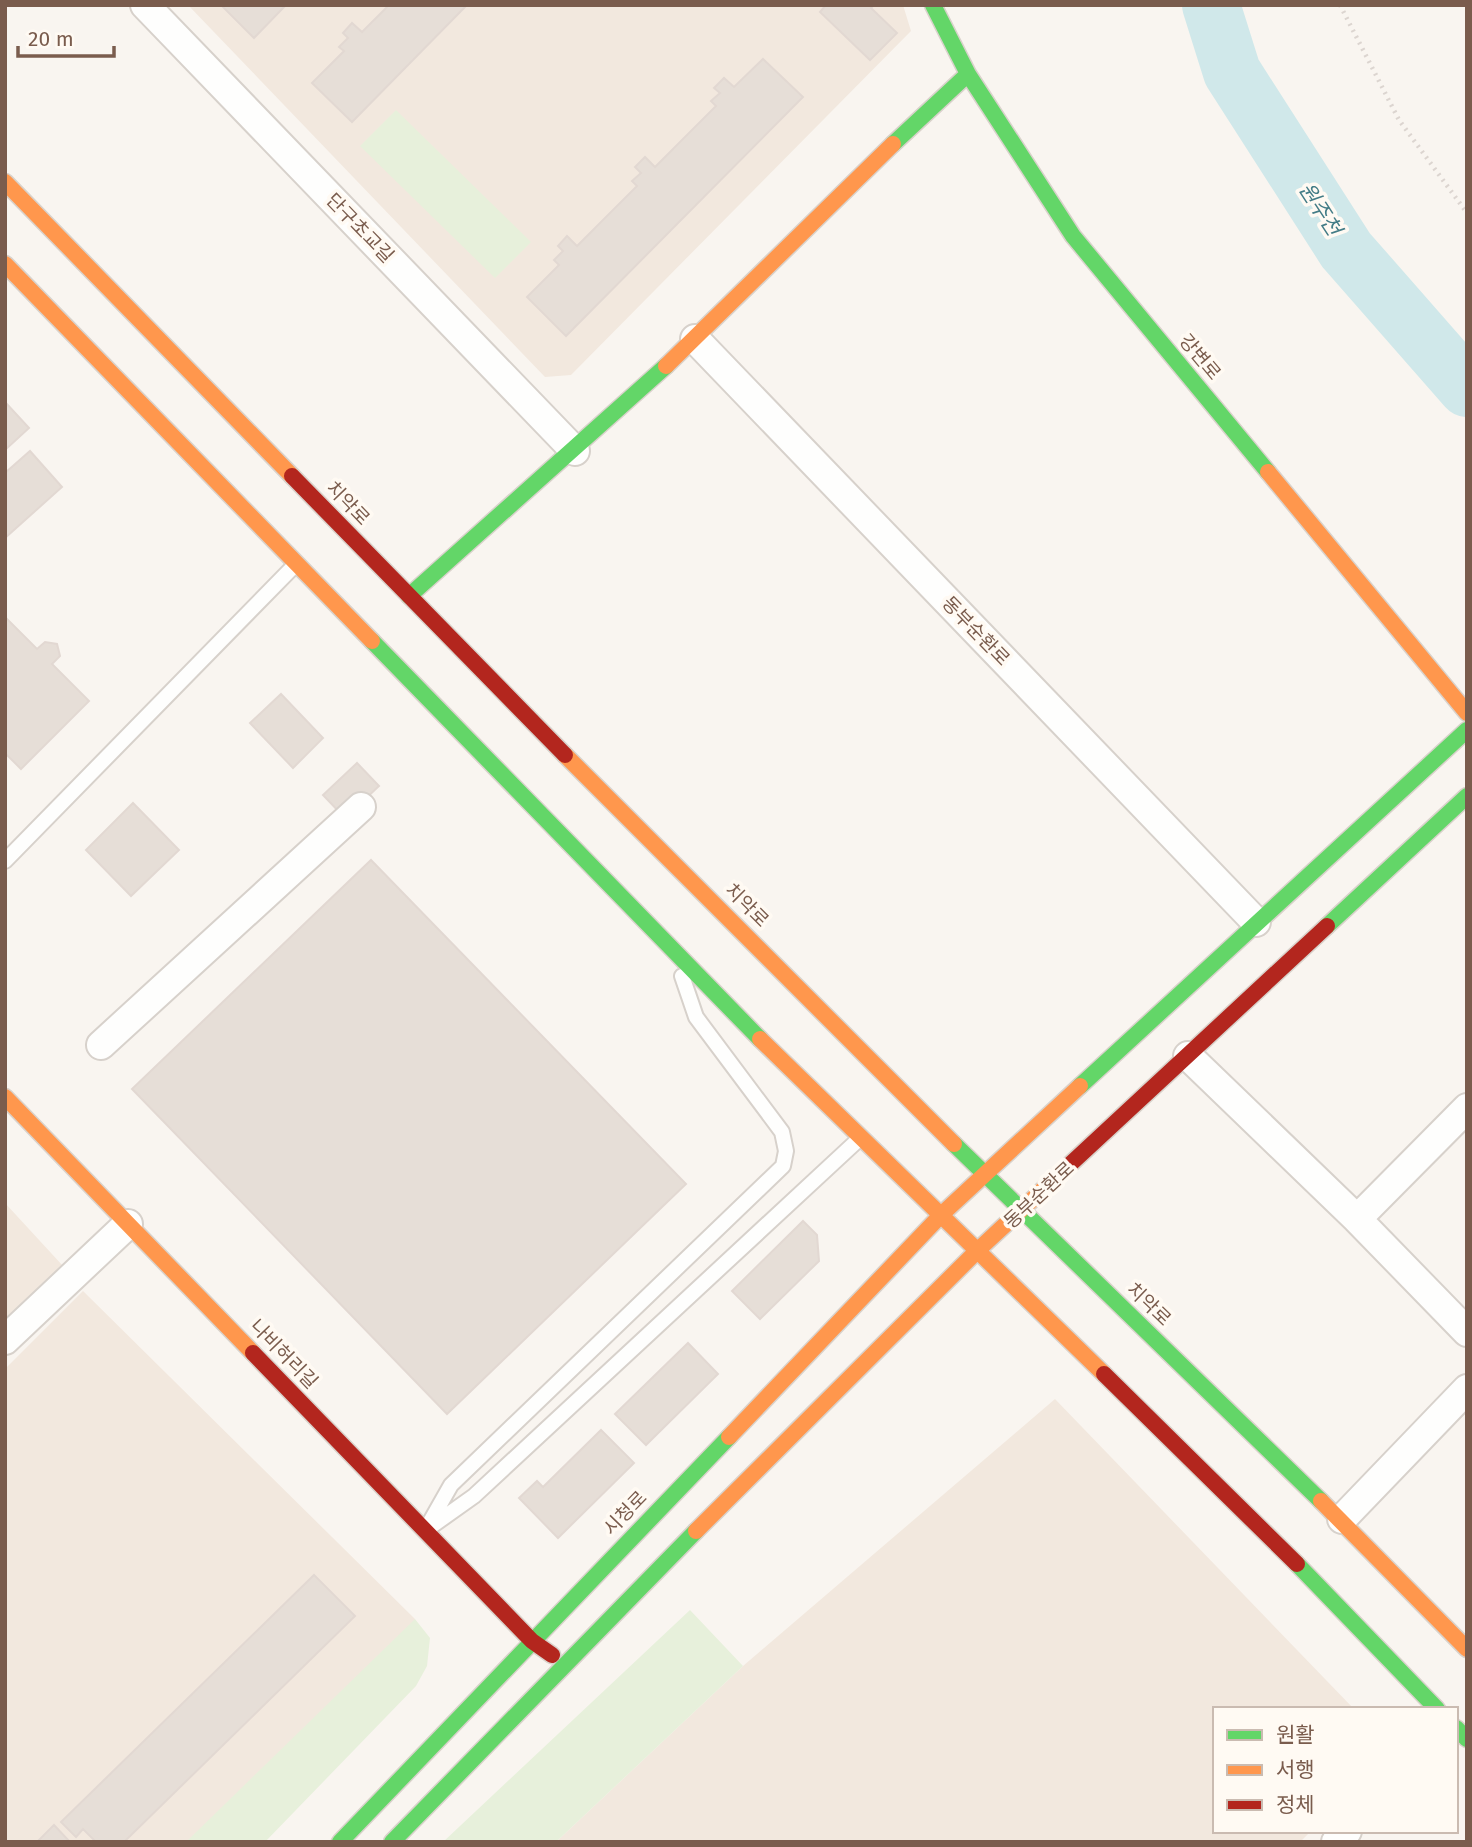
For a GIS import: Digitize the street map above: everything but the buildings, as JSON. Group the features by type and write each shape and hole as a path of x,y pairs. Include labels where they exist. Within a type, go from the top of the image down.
{"street":[{"name":"단구초교길","path":"145,5 575,451"},
{"name":"강변로","path":"933,5 968,75 1073,236 1467,713"},
{"path":"409,596 575,451 695,339 894,141 968,75"},
{"name":"치악로","path":"5,183 409,596 984,1173 1342,1520 1467,1649"},
{"path":"5,264 675,954 859,1139 942,1214 1298,1565 1435,1707"},
{"name":"동부순환로","path":"695,339 1256,922"},
{"path":"942,1214 1467,730"},
{"name":"동부순환로","path":"978,1250 1467,796"},
{"path":"101,1045 361,807"},
{"path":"1188,1056 1357,1219 1467,1332"},
{"name":"나비허리길","path":"5,1097 532,1641 564,1663"},
{"path":"1357,1219 1467,1108"},
{"name":"시청로","path":"340,1842 942,1214"},
{"path":"5,1340 128,1224"},
{"path":"392,1842 564,1663 978,1250"},
{"path":"1342,1520 1467,1389"}],"lane":[{"path":"5,861 297,562"},
{"path":"425,1531 451,1485 783,1167 786,1151 782,1132 696,1017 675,954"},
{"path":"425,1531 474,1496 859,1139"}],"path":[{"path":"1340,5 1399,120 1467,212"}],"shaded area":[{"path":"188,5 903,5 911,31 571,375 545,377"},
{"path":"5,1203 63,1266 5,1320"},
{"path":"83,1291 415,1619 416,1654 214,1842 5,1842 5,1369"},
{"path":"1055,1399 1352,1707 1213,1707 1213,1833 1309,1833 1300,1842 556,1842 743,1666"}],"green space":[{"path":"396,110 531,242 495,278 360,146"},
{"path":"690,1610 743,1666 556,1842 443,1842"},
{"path":"415,1619 430,1638 427,1666 416,1686 265,1842 186,1842"}],"waterway":[{"name":"원주천","path":"1211,5 1232,72 1346,250 1467,388"}],"traffic: fast":[{"path":"933,5 968,74 1073,236 1268,472"},
{"path":"893,144 968,74"},
{"path":"409,596 666,366"},
{"path":"372,641 760,1039"},
{"path":"1080,1086 1467,730"},
{"path":"1327,926 1467,796"},
{"path":"954,1144 1321,1501"},
{"path":"340,1842 729,1437"},
{"path":"392,1842 696,1531"},
{"path":"1297,1564 1435,1707"},
{"path":"1458,1730 1467,1739"}],"traffic: slow":[{"path":"666,366 893,144"},
{"path":"5,182 292,476"},
{"path":"5,264 372,641"},
{"path":"1268,472 1467,713"},
{"path":"565,755 954,1144"},
{"path":"760,1039 1104,1374"},
{"path":"729,1437 942,1214 1080,1086"},
{"path":"5,1097 253,1353"},
{"path":"696,1531 978,1250 1064,1170"},
{"path":"1321,1501 1467,1649"}],"traffic: jam":[{"path":"292,476 565,755"},
{"path":"1064,1170 1327,926"},
{"path":"253,1353 532,1641 552,1655"},
{"path":"1104,1374 1297,1564"}]}
